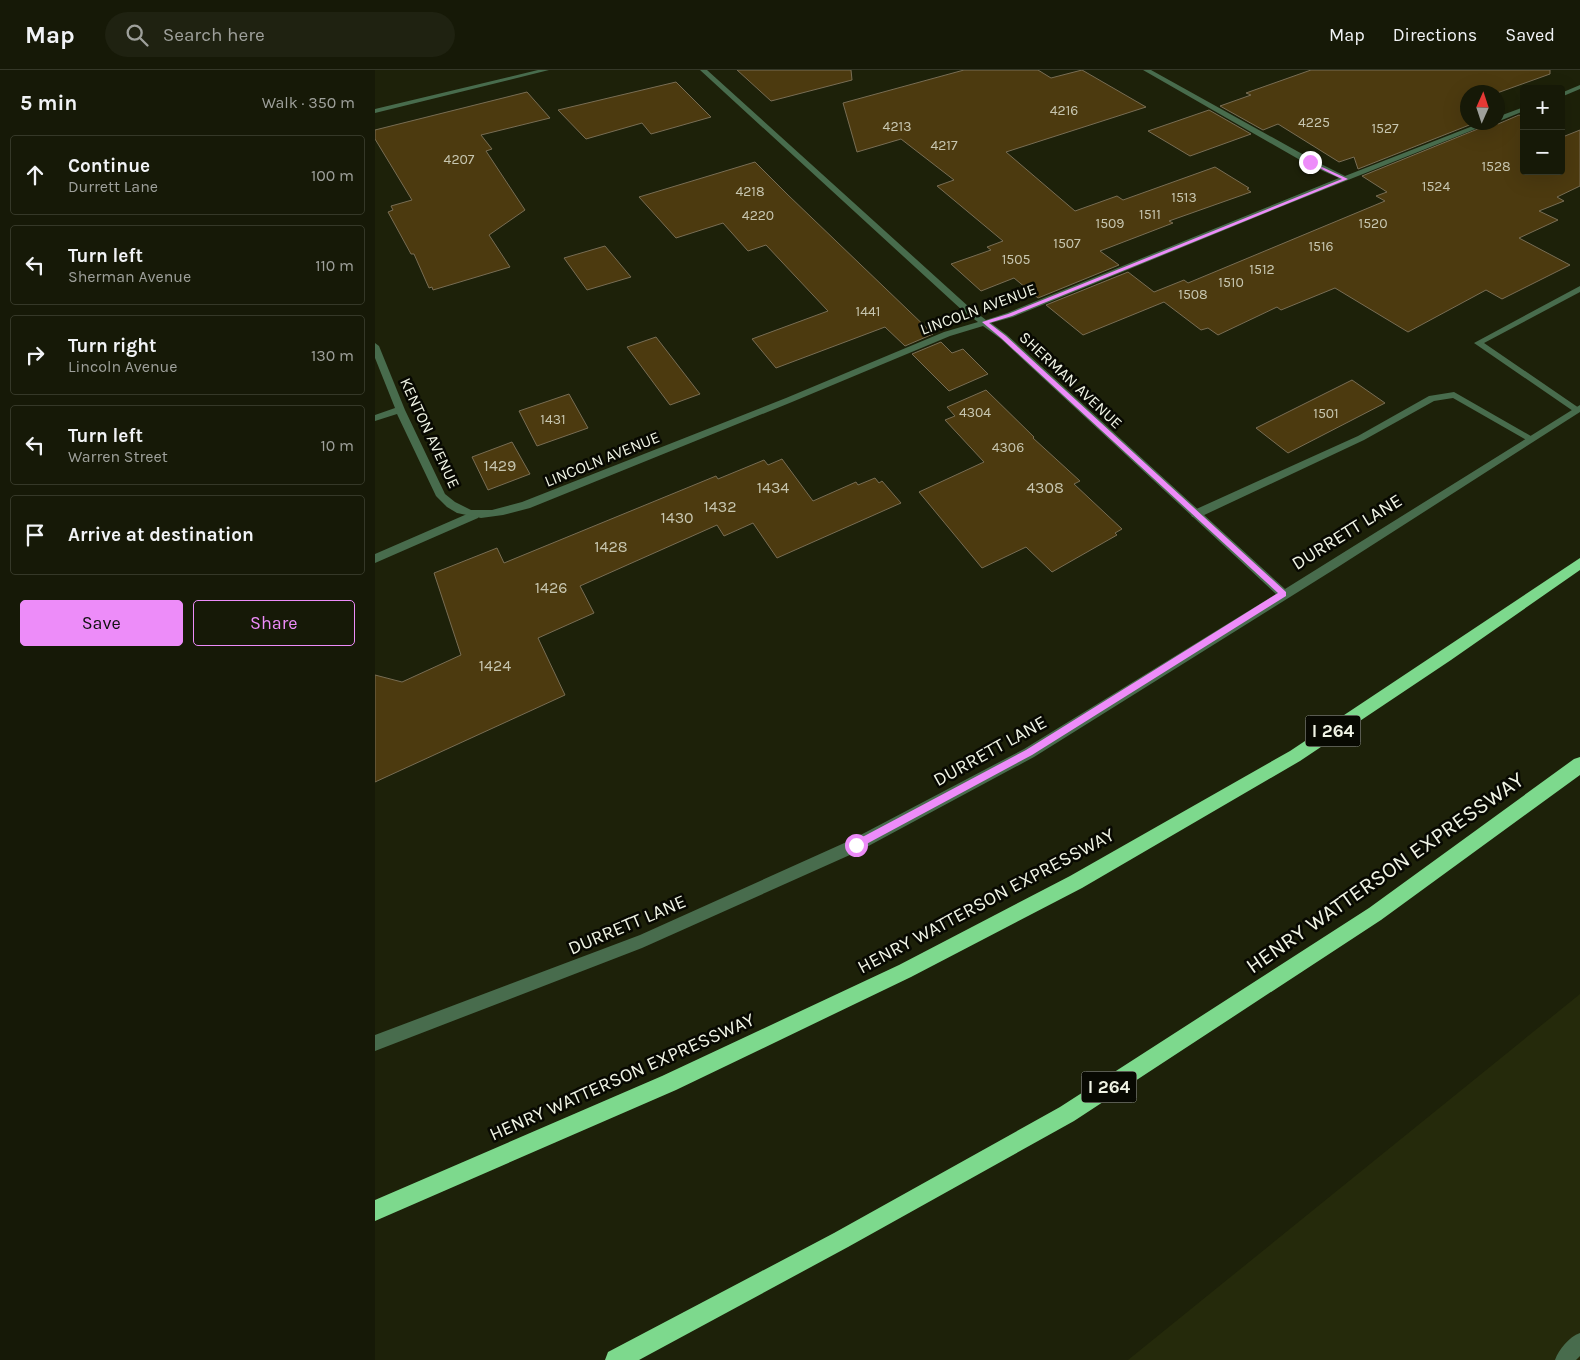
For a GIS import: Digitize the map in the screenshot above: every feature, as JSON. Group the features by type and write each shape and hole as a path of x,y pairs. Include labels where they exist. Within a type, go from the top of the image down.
{"highway":[{"name":"HENRY WATTERSON EXPRESSWAY","path":"375,1211 669,1083 905,971 1076,882 1295,756 1446,656 1580,563"},
{"name":"HENRY WATTERSON EXPRESSWAY","path":"616,1360 841,1240 1067,1114 1375,914 1578,768"}],"street":[{"path":"375,111 546,70"},
{"name":"SHERMAN AVENUE","path":"703,70 965,308 1003,337 1283,594"},
{"path":"1146,70 1310,162 1346,179"},
{"path":"1565,94 1580,88"},
{"path":"1505,117 1520,111"},
{"name":"LINCOLN AVENUE","path":"474,515 497,514 526,505 789,400 947,334 1010,315 1470,130"},
{"path":"1578,409 1477,343 1580,289"},
{"name":"KENTON AVENUE","path":"375,346 400,410 441,496 451,506 474,515"},
{"path":"1196,514 1361,438 1432,398 1454,395 1531,439"},
{"name":"DURRETT LANE","path":"375,1043 642,941 856,845 1029,753 1578,409"},
{"path":"375,418 400,410"},
{"path":"375,559 474,515"},
{"path":"1564,1360 1580,1342"}],"shaded area":[{"path":"1580,994 1580,1360 1128,1360"}],"building":[{"path":"737,70 851,70 852,80 771,101"},
{"path":"964,70 1038,70 1051,78 1082,70 1146,107 1006,152 1075,211 1117,196 1123,200 1215,167 1249,188 1247,189 1251,192 1169,221 1173,223 1100,251 1119,265 1038,298 1014,278 981,291 951,264 991,250 987,247 1003,241 937,186 954,180 901,139 857,152 843,103"},
{"path":"1311,70 1550,70 1550,74 1505,90 1505,85 1460,85 1460,129 1358,169 1354,157 1339,162 1278,124 1263,130 1220,106 1251,95 1246,93"},
{"path":"676,82 711,117 651,134 642,123 586,139 558,110"},
{"path":"527,92 550,118 481,135 492,149 486,151 525,210 489,235 510,267 433,290 432,287 429,288 414,254 411,254 388,212 393,210 391,206 412,200 375,139 375,130"},
{"path":"1209,110 1251,134 1190,156 1148,131"},
{"path":"1520,115 1520,175 1565,175 1565,136 1580,130 1580,186 1557,197 1564,201 1539,211 1558,220 1519,238 1570,265 1502,299 1486,290 1408,332 1335,288 1281,310 1277,307 1218,335 1208,328 1201,330 1164,302 1083,335 1046,305 1128,272 1154,292 1184,280 1188,283 1385,201 1376,196 1387,192 1362,176 1475,130 1505,130 1505,121"},
{"path":"755,162 933,334 905,346 885,327 776,368 752,339 828,311 766,245 748,251 723,223 676,238 639,197"},
{"path":"605,246 631,277 587,290 564,258"},
{"path":"656,337 700,394 670,405 627,347"},
{"path":"941,342 952,353 963,349 988,374 949,391 912,354"},
{"path":"1352,380 1385,403 1288,453 1256,428"},
{"path":"986,390 1033,438 1080,481 1074,484 1122,529 1115,533 1117,535 1052,572 1026,547 982,568 919,492 984,462 945,420 955,416 947,407"},
{"path":"569,394 588,428 537,446 519,411"},
{"path":"512,442 530,474 488,490 472,457"},
{"path":"782,459 813,501 856,482 858,485 875,478 879,483 882,481 901,503 777,558 753,523 724,536 717,525 580,586 594,613 538,638 565,695 375,782 375,675 402,682 461,655 434,573 497,548 504,563 716,476 718,479 764,460 768,465"}],"route":[{"path":"856,845 1029,753 1283,594 985,322 1010,315 1270,208 1346,179 1310,162"}]}
